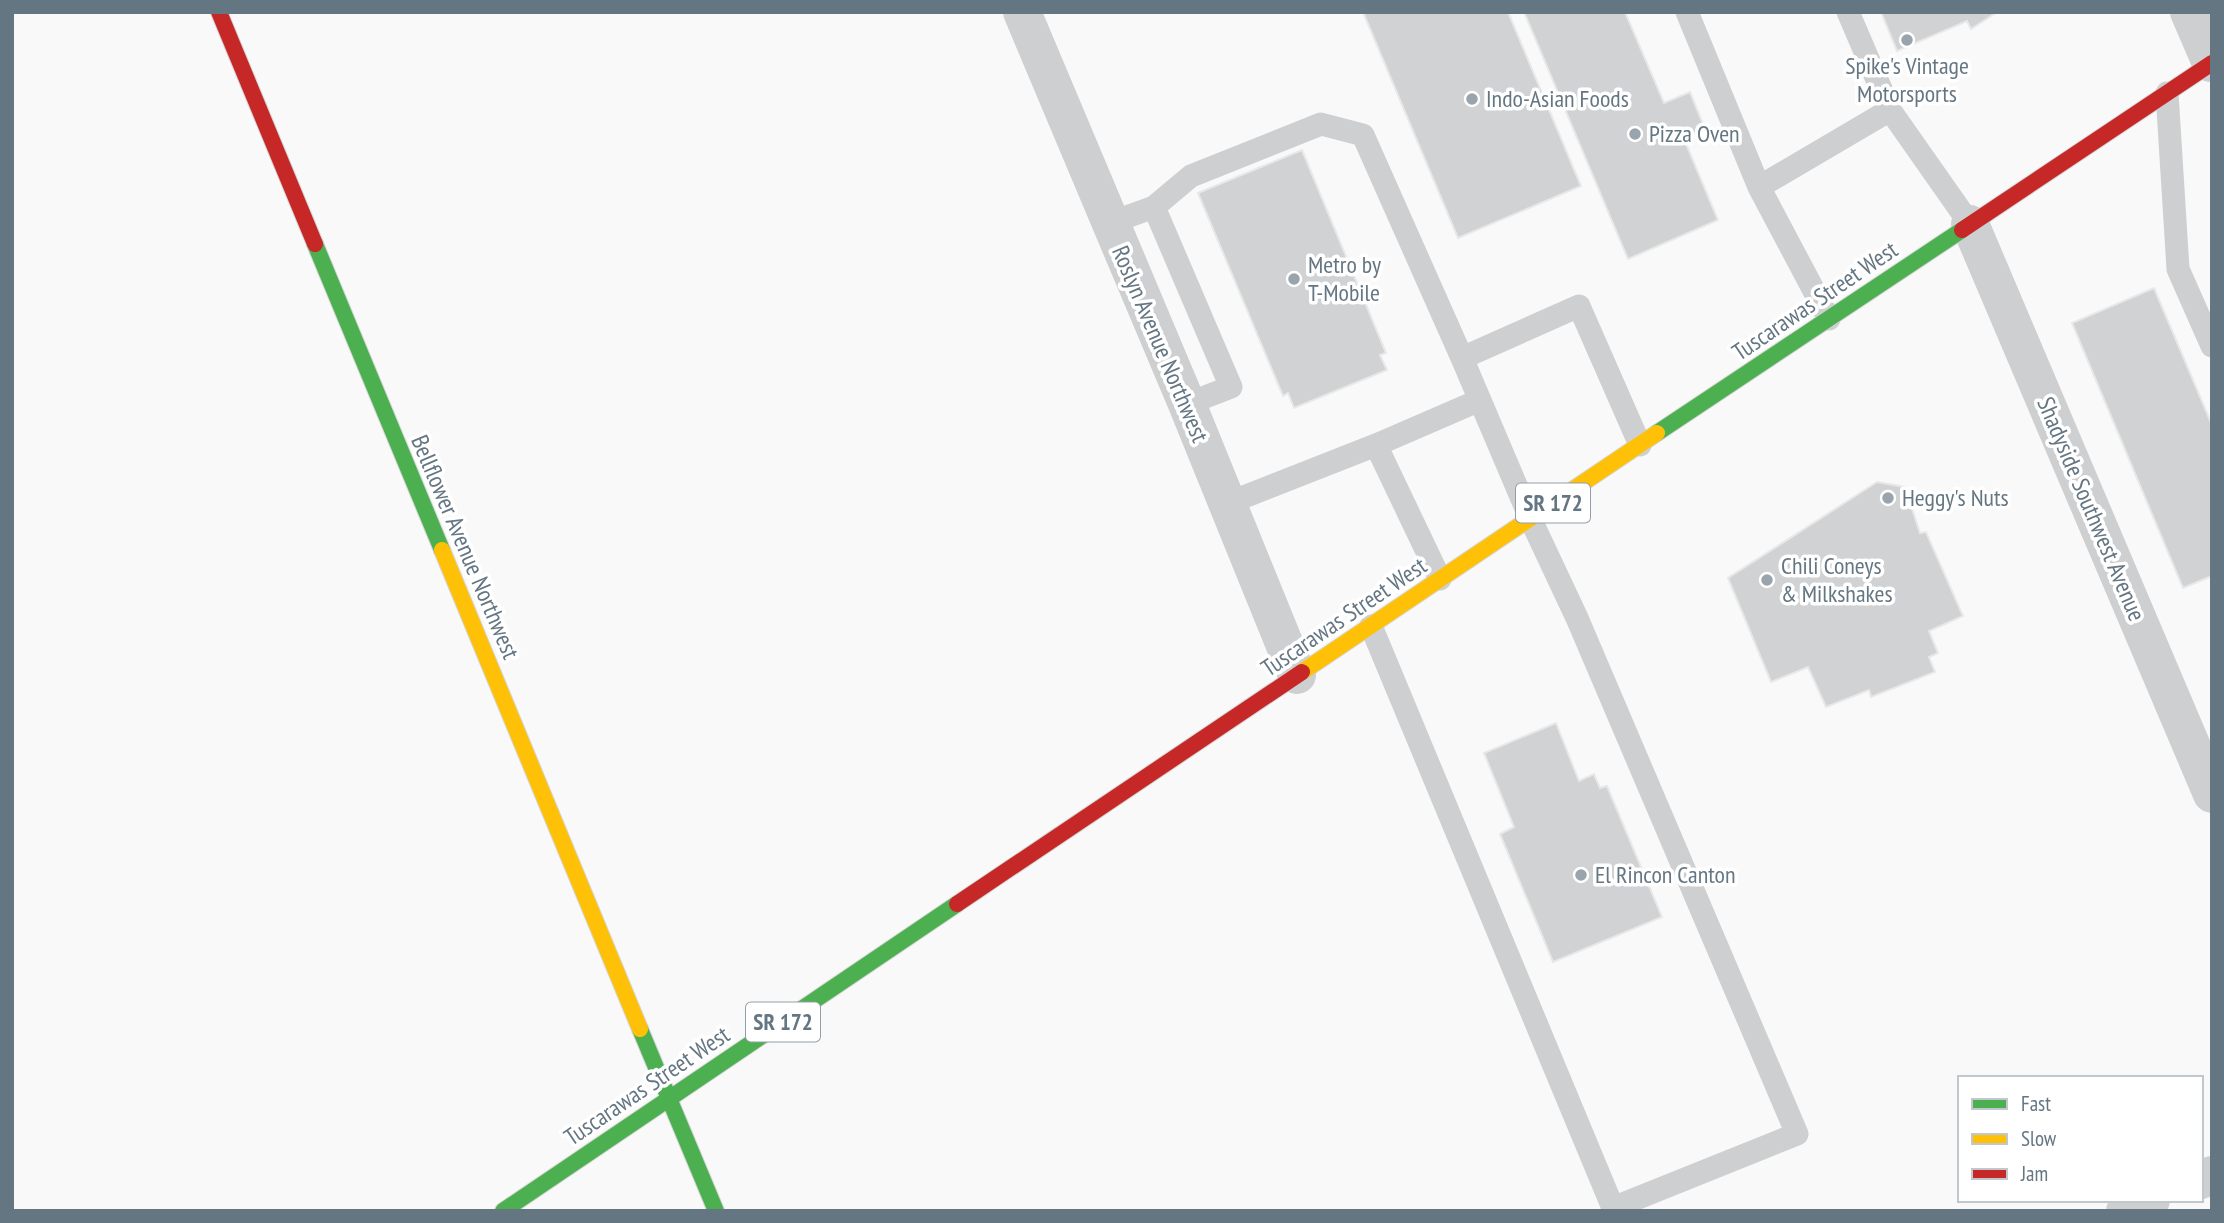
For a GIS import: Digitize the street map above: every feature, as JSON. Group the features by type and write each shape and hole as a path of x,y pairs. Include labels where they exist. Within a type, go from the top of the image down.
{"main road":[{"name":"Bellflower Avenue Northwest","path":"219,12 716,1211"},
{"name":"Tuscarawas Street West","path":"503,1211 1530,518 2212,63"}],"street":[{"name":"Roslyn Avenue Northwest","path":"1022,12 1187,404 1297,676"},
{"path":"2189,12 2212,63"},
{"name":"Shadyside Southwest Avenue","path":"1970,224 2212,794"},
{"path":"2125,1211 2146,1202"}],"lane":[{"path":"1687,12 1759,187 1829,319"},
{"path":"1848,12 1890,110 1970,224"},
{"path":"2166,93 2178,269 2212,346"},
{"path":"1759,187 1890,110"},
{"path":"1110,223 1154,207 1191,176 1321,124 1363,135 1530,518 1577,618 1797,1134 1613,1208 1371,626"},
{"path":"1154,207 1231,387 1187,404"},
{"path":"1462,358 1579,306 1640,445"},
{"path":"1226,504 1376,445 1480,400"},
{"path":"1376,445 1440,579"}],"building":[{"name":"Indo-Asian Foods","path":"1363,12 1508,12 1581,186 1458,238"},
{"name":"Pizza Oven","path":"1524,12 1625,12 1664,103 1690,92 1705,129 1684,139 1718,220 1628,259"},
{"name":"Spike's Vintage Motorsports","path":"1881,12 1997,12 1971,29 1967,21 1897,51"},
{"path":"1302,150 1386,353 1380,355 1387,370 1294,408 1288,393 1283,396 1198,193"},
{"path":"2154,288 2212,425 2212,576 2183,588 2072,323"},
{"path":"1877,482 1905,487 1920,533 1926,532 1963,616 1929,631 1938,653 1929,657 1935,672 1871,697 1869,690 1826,707 1808,667 1771,682 1728,578"},
{"name":"El Rincon Canton","path":"1556,723 1579,781 1594,774 1600,788 1607,786 1662,917 1553,962 1500,834 1514,827 1484,753"}],"traffic: fast":[{"path":"1657,433 1962,230"},
{"path":"315,244 442,550"},
{"path":"503,1211 957,904"},
{"path":"640,1029 716,1211"}],"traffic: slow":[{"path":"1302,672 1657,433"},
{"path":"442,550 640,1029"}],"traffic: jam":[{"path":"219,12 315,244"},
{"path":"1962,230 2212,63"},
{"path":"957,904 1302,672"}],"place":[{"name":"Spike's Vintage Motorsports","path":"1907,40"},
{"name":"Indo-Asian Foods","path":"1472,99"},
{"name":"Pizza Oven","path":"1635,134"},
{"name":"Metro by T-Mobile","path":"1294,279"},
{"name":"Heggy's Nuts","path":"1888,498"},
{"name":"Chili Coneys & Milkshakes","path":"1767,580"},
{"name":"El Rincon Canton","path":"1581,875"}]}
